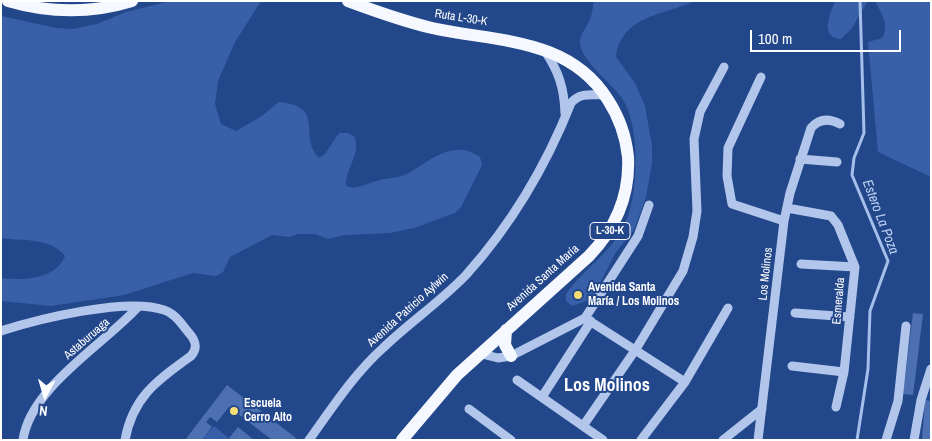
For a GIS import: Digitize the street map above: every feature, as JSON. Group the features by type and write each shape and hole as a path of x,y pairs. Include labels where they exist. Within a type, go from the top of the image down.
{"main road":[{"path":"8,1 38,9 74,11 105,8 132,1"},
{"name":"Ruta L-30-K","path":"348,1 430,28 492,37 543,49"},
{"name":"Avenida Santa María","path":"402,440 457,375 598,247 618,214 626,190 627,152 618,116 605,95 586,73 564,58 543,49"},
{"path":"506,330 505,345 511,356"}],"street":[{"path":"543,49 556,67 562,83 565,119"},
{"path":"583,426 636,349 678,281 689,255 696,211 694,139 700,112 724,67"},
{"path":"761,77 728,148 727,176 732,204 784,222"},
{"name":"Avenida Patricio Aylwin","path":"309,440 353,380 383,348 438,302 465,275 497,236 528,192 565,119 571,103 576,97 605,95"},
{"name":"Los Molinos","path":"758,440 787,208 808,132 814,125 826,120 840,124"},
{"path":"800,159 837,162"},
{"path":"542,397 638,236 649,205"},
{"name":"Esmeralda","path":"787,208 831,216 838,225 855,267 844,372 836,407"},
{"path":"801,264 855,267"},
{"path":"1,331 20,325 94,310 138,307 166,310 191,335 196,346 191,356 146,391 132,415 124,440"},
{"name":"Astaburuaga","path":"22,440 29,416 44,393 119,327 138,307"},
{"path":"641,440 685,382 728,308"},
{"path":"795,313 850,317"},
{"path":"588,319 685,382"},
{"path":"482,354 493,358 511,356 588,319"},
{"path":"886,440 898,401 906,326"},
{"path":"792,366 844,372"},
{"path":"914,440 922,400 931,369"},
{"path":"517,380 602,440"},
{"path":"469,409 511,440"},
{"path":"723,440 762,409"}],"shaded area":[{"path":"261,1 235,42 218,81 215,104 221,124 236,131 262,116 279,102 294,105 302,109 307,116 310,140 319,158 325,154 339,133 347,133 354,136 356,149 346,179 346,186 354,188 407,174 433,158 451,151 470,152 480,157 482,165 461,207 455,213 414,228 390,233 345,235 328,239 315,234 298,234 290,237 272,235 230,257 223,272 216,276 193,273 124,295 51,306 1,301 1,278 19,279 47,274 61,264 65,256 59,250 44,243 1,238 1,16 56,28 73,29 97,24 126,12 166,2"},
{"path":"695,1 646,18 626,32 620,43 616,57 635,83 645,106 652,146 652,163 646,197 634,230 616,252 592,299 572,306 566,301 566,294 611,246 623,228 628,215 635,182 635,144 628,110 622,98 586,58 580,44 581,36 590,20 594,2"},
{"path":"835,1 868,1 852,28 841,39 834,37 828,30 829,19"},
{"path":"875,1 931,1 931,177 878,152 868,42 882,38 885,24"},
{"path":"214,426 231,440 202,440"}],"building":[{"path":"913,313 923,314 913,395 903,394"},
{"name":"Escuela Cerro Alto","path":"227,385 296,438 294,440 272,440 229,407 217,422 210,417 206,422 212,427 202,440 185,440"},
{"path":"925,400 931,401 931,440 922,440"},
{"path":"238,427 254,440 231,440 229,438"}],"waterway":[{"name":"Estero La Poza","path":"857,440 868,369 870,311 888,261 852,175 854,158 864,133 860,1"}],"place":[{"name":"Avenida Santa María / Los Molinos","path":"578,295"},
{"name":"Escuela Cerro Alto","path":"234,411"}],"district":[{"name":"Los Molinos","path":"607,386"}]}
